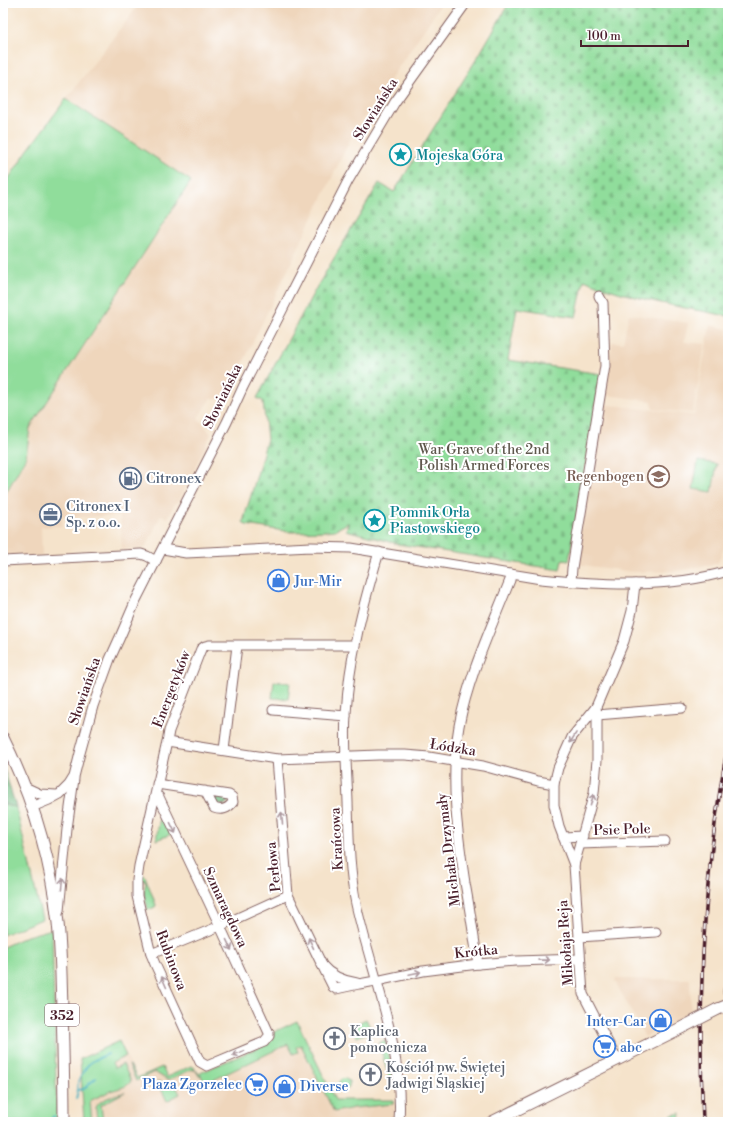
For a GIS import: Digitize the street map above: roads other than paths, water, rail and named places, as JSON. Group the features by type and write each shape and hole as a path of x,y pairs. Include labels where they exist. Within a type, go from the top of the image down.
{"main road":[{"name":"352","path":"3,738 25,787 32,808 41,836 54,893 60,952 65,1122"},
{"path":"492,1122 723,1007"}],"street":[{"name":"Słowiańska","path":"32,808 57,795 65,789 74,777 86,729 101,682 133,608 348,181 395,102 466,3"},
{"path":"571,582 605,366 603,303 599,296"},
{"path":"163,549 186,553 331,547 351,548 541,579 571,582 635,584 690,580 728,571"},
{"name":"Krańcowa","path":"379,552 369,584 354,645 348,689 346,756 349,845 351,875 362,929 377,981 396,1058 400,1095 399,1122"},
{"path":"3,561 141,554 156,561"},
{"name":"Michała Drzymały","path":"478,964 455,805 456,761 459,727 470,685 511,574"},
{"name":"Mikołaja Reja","path":"617,1060 583,994 574,864 559,826 554,805 554,784 558,768 572,737 596,711 624,641 632,611 635,584"},
{"name":"Energetyków","path":"346,756 277,759 167,742 202,649 205,646 354,645"},
{"path":"224,750 237,646"},
{"path":"596,711 682,708"},
{"path":"273,710 346,716"},
{"name":"Mikołaja Reja","path":"574,864 594,793 597,760 596,711"},
{"name":"Rubinowa","path":"167,742 139,866 136,888 151,954 200,1062 203,1065 207,1066 264,1042 269,1036 269,1033"},
{"name":"Łódzka","path":"346,756 406,755 456,761 482,766 538,782 554,784"},
{"name":"Perłowa","path":"277,759 288,895 332,988 336,989 377,981"},
{"path":"58,923 67,828 74,777"},
{"path":"157,784 205,791"},
{"path":"25,787 40,794 57,795"},
{"name":"Szmaragdowa","path":"155,795 159,797 269,1033"},
{"name":"Psie Pole","path":"563,837 582,840 665,841"},
{"path":"151,954 220,926 288,895"},
{"path":"579,937 656,932"},
{"name":"Krótka","path":"377,981 423,972 478,964 516,961 580,960"}],"waterway":[{"path":"76,1099 78,1083 88,1065 96,1059 108,1054"},
{"path":"78,1090 84,1089 96,1078"},
{"path":"49,1122 54,1116"}],"railway":[{"path":"703,1122 701,1027 704,933 713,838 728,745"}],"place":[{"name":"Mojeska Góra","path":"400,155"},
{"name":"Regenbogen","path":"659,476"},
{"name":"Citronex","path":"130,478"},
{"name":"Citronex I Sp. z o.o.","path":"50,514"},
{"name":"Pomnik Orła Piastowskiego","path":"374,520"},
{"name":"Jur-Mir","path":"278,581"},
{"name":"Inter-Car","path":"661,1021"},
{"name":"Kaplica pomocnicza","path":"335,1039"},
{"name":"abc","path":"604,1047"},
{"name":"Kościół pw. Świętej Jadwigi Śląskiej","path":"370,1075"},
{"name":"Plaza Zgorzelec","path":"257,1084"},
{"name":"Diverse","path":"285,1086"}],"park label":[{"name":"War Grave of the 2nd Polish Armed Forces","path":"484,458"}]}
